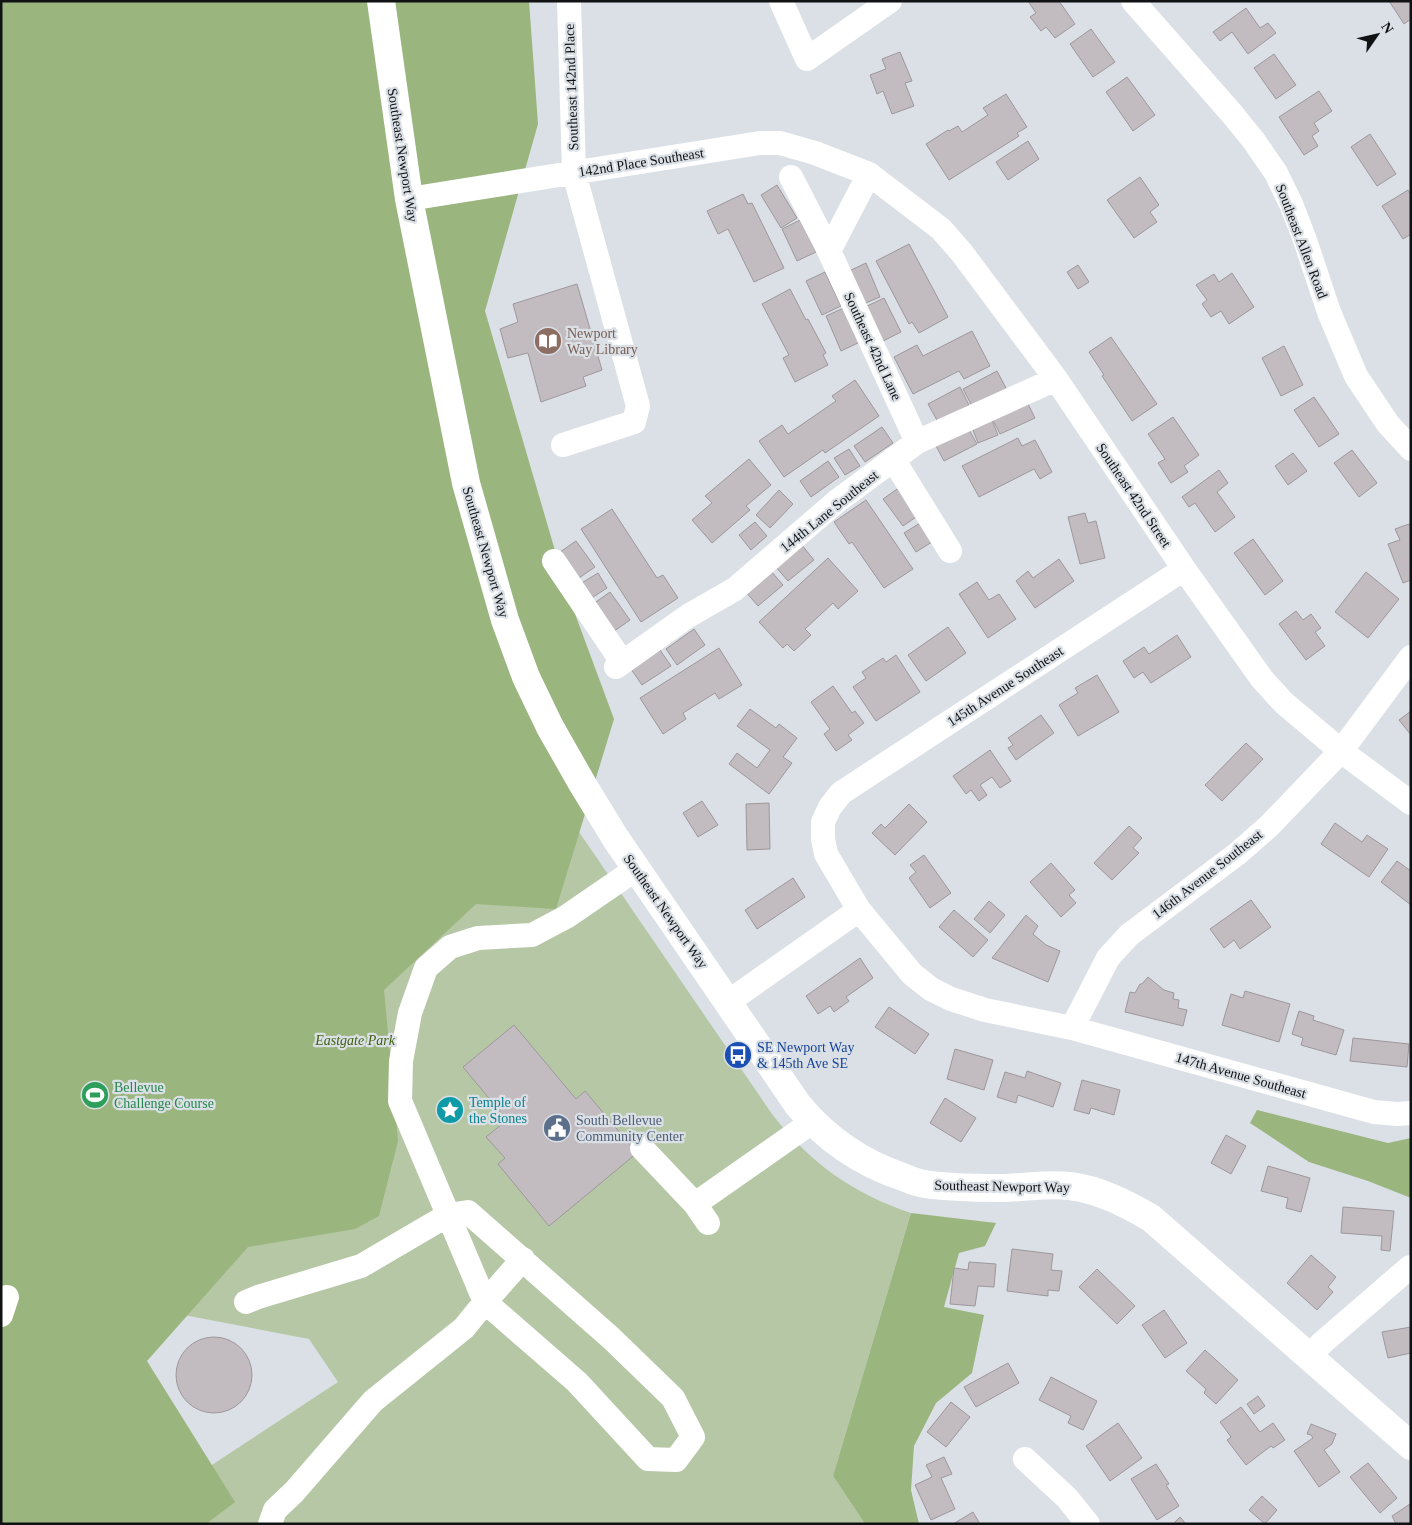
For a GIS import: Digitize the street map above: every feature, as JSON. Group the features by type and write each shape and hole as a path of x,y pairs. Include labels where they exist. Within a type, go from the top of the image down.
{"main road":[{"name":"Southeast Newport Way","path":"381,1 408,199 466,483 505,620 526,677 550,727 582,785 636,868 798,1105 812,1122 836,1143 886,1172 924,1184 1002,1188 1045,1185 1070,1186 1104,1194 1126,1204 1151,1218 1411,1446"}],"street":[{"name":"Southeast 142nd Place","path":"563,445 634,422 638,406 574,172 569,1"},
{"path":"781,1 807,59 890,1"},
{"name":"Southeast Allen Road","path":"1133,1 1233,115 1276,173 1291,204 1329,312 1356,376 1388,424 1411,449"},
{"name":"142nd Place Southeast","path":"408,199 760,143 780,144 816,153 869,174"},
{"path":"829,251 869,174"},
{"name":"Southeast 42nd Street","path":"869,174 941,229 962,253 1056,379 1184,570 1262,679 1284,704 1341,751 1411,804"},
{"name":"Southeast 42nd Lane","path":"791,178 829,251 916,442"},
{"name":"144th Lane Southeast","path":"554,561 619,665 688,616 735,589 836,502 916,442 1056,379"},
{"path":"893,459 950,551"},
{"name":"145th Avenue Southeast","path":"830,807 841,793 855,783 1184,570"},
{"name":"146th Avenue Southeast","path":"1072,1028 1108,958 1129,935 1269,826 1341,751 1411,657"},
{"name":"147th Avenue Southeast","path":"830,807 823,822 823,839 826,854 858,910 912,974 931,989 951,999 986,1010 1072,1028 1374,1112 1411,1113"},
{"path":"246,1302 361,1266 448,1215 468,1212 611,1338 673,1398 693,1437 676,1460 648,1459 577,1382 485,1302 448,1215 400,1101 401,1061 410,1013 426,968 450,947 478,938 532,935 566,917 636,868"},
{"path":"728,1002 858,910"},
{"path":"642,1148 701,1214 812,1122"},
{"path":"270,1524 275,1510 294,1492 373,1400 464,1328 523,1259"},
{"path":"1309,1357 1322,1343 1410,1267"},
{"path":"1026,1459 1066,1498 1088,1524"}],"green space":[{"path":"1,1 529,1 538,124 485,311 568,595 614,719 556,909 476,904 384,990 398,1141 379,1216 355,1229 248,1247 147,1361 235,1502 206,1524 1,1524"},
{"name":"Eastgate Park","path":"577,829 786,1132 817,1162 851,1186 911,1213 833,1476 865,1524 159,1524 148,1507 338,1382 309,1339 163,1311 1,916"},
{"path":"1257,1110 1388,1143 1411,1138 1411,1198 1368,1181 1309,1162 1250,1123"},
{"path":"911,1213 996,1223 985,1246 959,1253 944,1307 984,1315 972,1373 936,1403 914,1446 911,1490 919,1524 865,1524 833,1476"}],"building":[{"path":"1028,1 1059,1 1075,24 1055,38 1046,27 1041,31 1030,17 1036,13"},
{"path":"1389,1 1411,1 1411,19 1404,24"},
{"path":"1246,8 1260,28 1268,23 1276,33 1248,54 1232,32 1220,41 1213,32"},
{"path":"1091,29 1115,62 1093,77 1070,44"},
{"path":"900,52 912,81 905,83 914,106 892,114 883,91 877,94 870,75 886,69 882,59"},
{"path":"1274,54 1296,85 1276,99 1254,68"},
{"path":"1127,77 1155,115 1133,131 1106,92"},
{"path":"1319,91 1332,111 1314,123 1319,131 1312,136 1318,146 1304,155 1279,117"},
{"path":"1006,94 1027,127 1017,133 1019,136 949,180 926,144 958,126 962,132 988,115 983,108"},
{"path":"1370,134 1396,174 1377,186 1351,147"},
{"path":"1028,141 1039,159 1008,180 996,162"},
{"path":"1140,177 1159,205 1150,212 1157,222 1134,238 1107,200"},
{"path":"777,185 797,218 781,228 761,195"},
{"path":"1408,190 1411,195 1411,234 1403,239 1382,206"},
{"path":"743,194 748,204 752,203 784,268 754,282 728,229 718,234 707,211"},
{"path":"800,220 816,252 797,261 782,229"},
{"path":"909,244 948,317 919,333 912,322 909,324 876,261"},
{"path":"866,263 880,297 861,305 847,272"},
{"path":"1078,265 1089,282 1078,289 1067,272"},
{"path":"825,272 841,306 822,315 806,281"},
{"path":"1232,273 1254,307 1229,324 1221,311 1211,317 1202,304 1207,300 1196,285 1214,274 1219,282"},
{"name":"Newport Way Library","path":"577,284 602,370 583,377 586,386 541,402 528,353 508,358 500,329 518,322 513,304"},
{"path":"790,289 826,353 823,355 828,365 795,382 783,358 789,355 762,304"},
{"path":"884,298 901,332 883,341 865,307"},
{"path":"846,307 860,342 841,351 826,316"},
{"path":"972,331 990,366 964,379 959,371 913,394 894,357 917,345 923,356"},
{"path":"1111,337 1157,404 1132,421 1102,376 1104,375 1089,352"},
{"path":"1284,346 1303,385 1281,396 1262,358"},
{"path":"997,371 1007,390 973,408 963,389"},
{"path":"855,380 879,416 825,453 823,450 784,477 759,441 782,425 788,434 836,401 832,396"},
{"path":"960,387 969,405 938,422 928,404"},
{"path":"1314,397 1339,434 1319,447 1294,410"},
{"path":"1027,402 1035,418 1000,434 992,418"},
{"path":"1173,417 1199,455 1184,466 1188,472 1171,483 1158,463 1165,459 1148,434"},
{"path":"991,418 998,435 978,443 971,425"},
{"path":"967,426 977,444 944,461 935,444"},
{"path":"882,427 893,443 865,462 854,446"},
{"path":"1018,438 1022,446 1035,440 1052,472 1040,479 1034,469 979,497 962,466"},
{"path":"849,449 860,466 845,475 834,458"},
{"path":"1352,450 1377,483 1359,497 1334,463"},
{"path":"1293,453 1307,471 1288,485 1275,466"},
{"path":"749,459 771,485 746,506 750,510 712,543 692,520 712,503 705,496"},
{"path":"828,461 839,477 811,497 800,481"},
{"path":"1219,470 1228,483 1217,492 1235,517 1215,532 1195,503 1189,507 1182,497"},
{"path":"900,487 919,515 903,526 883,499"},
{"path":"779,490 793,504 770,528 756,515"},
{"path":"866,500 913,569 884,588 852,542 849,544 834,522"},
{"path":"612,509 657,578 663,575 678,598 641,622 581,529"},
{"path":"1085,513 1088,523 1096,521 1105,558 1080,564 1068,517"},
{"path":"755,522 767,536 751,550 739,535"},
{"path":"920,523 932,542 916,552 904,533"},
{"path":"1409,524 1411,529 1411,580 1403,583 1388,544 1400,540 1395,529"},
{"path":"1253,539 1283,581 1265,595 1234,553"},
{"path":"576,541 595,567 579,578 560,552"},
{"path":"801,544 814,560 788,581 775,566"},
{"path":"828,558 858,591 838,609 833,603 805,629 811,635 794,651 787,644 783,648 759,622"},
{"path":"1059,559 1074,581 1035,608 1016,581 1028,571 1033,578"},
{"path":"770,570 783,585 758,606 745,591"},
{"path":"1366,572 1399,599 1368,638 1335,612"},
{"path":"598,573 607,588 590,599 580,584"},
{"path":"977,582 989,600 999,594 1016,619 988,638 959,594"},
{"path":"610,592 630,620 613,632 593,604"},
{"path":"1296,611 1303,620 1311,614 1321,628 1315,632 1325,646 1306,660 1279,624"},
{"path":"948,627 966,653 926,681 908,655"},
{"path":"694,629 705,645 677,665 666,649"},
{"path":"1177,635 1191,657 1151,683 1143,672 1134,678 1123,661 1144,647 1149,654"},
{"path":"719,648 742,685 719,699 715,693 683,713 686,719 663,734 640,698"},
{"path":"660,650 671,666 642,685 631,669"},
{"path":"896,655 920,692 876,721 853,687 866,678 862,672 883,658 886,662"},
{"path":"1097,675 1119,712 1078,736 1059,705 1078,693 1075,688"},
{"path":"833,686 852,713 855,711 864,723 848,735 852,740 836,751 824,734 830,729 811,702"},
{"path":"750,709 776,728 779,724 797,738 783,757 792,763 769,794 729,764 737,753 757,768 770,750 737,726"},
{"path":"1411,711 1411,735 1399,720"},
{"path":"1041,715 1054,733 1016,760 1008,748 1013,745 1008,738"},
{"path":"1246,743 1263,759 1222,801 1205,785"},
{"path":"990,750 1011,781 1000,788 992,777 980,785 987,795 979,801 971,790 966,794 953,776"},
{"path":"702,801 718,825 698,837 683,813"},
{"path":"769,803 770,849 747,850 746,804"},
{"path":"909,804 927,822 895,855 872,833 881,824 885,828"},
{"path":"1335,823 1362,842 1367,835 1388,849 1369,877 1321,844"},
{"path":"1129,826 1142,838 1133,848 1139,853 1112,880 1094,863"},
{"path":"924,855 951,893 930,908 909,878 916,872 910,865"},
{"path":"1397,861 1411,871 1411,905 1381,882"},
{"path":"1051,863 1075,890 1069,895 1076,903 1061,917 1030,882"},
{"path":"793,878 805,897 757,929 745,910"},
{"path":"1251,900 1271,927 1240,949 1234,940 1224,948 1210,929"},
{"path":"989,901 1005,915 990,933 974,919"},
{"path":"954,910 988,940 973,957 939,927"},
{"path":"1026,915 1038,926 1033,934 1046,945 1060,951 1048,982 992,958"},
{"path":"860,958 873,978 846,997 849,1001 834,1012 830,1006 818,1014 806,996"},
{"path":"1148,977 1164,990 1174,993 1173,999 1179,1000 1178,1008 1187,1010 1183,1026 1125,1012 1130,992 1135,993 1140,984"},
{"path":"1245,991 1290,1004 1279,1042 1222,1025 1231,994 1243,998"},
{"path":"889,1007 929,1034 915,1054 875,1027"},
{"path":"1299,1011 1314,1016 1313,1020 1344,1030 1336,1055 1301,1045 1303,1038 1292,1034"},
{"name":"South Bellevue Community Center","path":"514,1025 576,1099 585,1091 637,1153 549,1226 498,1164 505,1158 486,1137 507,1120 463,1067"},
{"path":"1353,1038 1409,1044 1407,1067 1350,1061"},
{"path":"955,1049 993,1060 984,1090 947,1079"},
{"path":"1027,1071 1061,1083 1053,1107 1018,1095 1016,1103 997,1097 1005,1072 1025,1078"},
{"path":"1082,1080 1120,1090 1114,1115 1091,1108 1089,1114 1074,1110"},
{"path":"945,1098 976,1118 961,1142 930,1123"},
{"path":"1226,1135 1246,1146 1231,1174 1211,1163"},
{"path":"1268,1166 1310,1178 1301,1212 1286,1208 1288,1198 1261,1191"},
{"path":"1343,1207 1394,1211 1390,1251 1381,1250 1382,1236 1341,1233"},
{"path":"1012,1249 1053,1254 1051,1270 1062,1271 1059,1291 1048,1290 1048,1296 1007,1291"},
{"path":"1311,1255 1336,1277 1328,1287 1333,1292 1317,1310 1287,1283"},
{"path":"969,1262 996,1264 994,1287 978,1286 975,1306 950,1304 954,1268 968,1270"},
{"path":"1097,1269 1135,1306 1117,1324 1079,1287"},
{"path":"1164,1310 1187,1343 1165,1358 1142,1325"},
{"path":"1411,1327 1411,1353 1388,1358 1382,1332"},
{"path":"207,1337 221,1337 235,1343 246,1354 252,1368 249,1390 241,1402 221,1413 207,1413 193,1407 182,1396 176,1382 176,1368 182,1354 193,1343"},
{"path":"1205,1350 1238,1380 1216,1404 1204,1393 1206,1389 1186,1371"},
{"path":"1008,1363 1019,1383 976,1407 964,1387"},
{"path":"1051,1377 1097,1401 1083,1430 1068,1423 1071,1416 1039,1400"},
{"path":"1258,1396 1265,1406 1254,1414 1247,1404"},
{"path":"951,1402 970,1417 946,1447 927,1432"},
{"path":"1241,1407 1260,1432 1273,1423 1285,1440 1273,1448 1271,1446 1246,1465 1227,1440 1231,1437 1220,1422"},
{"path":"1118,1423 1142,1458 1110,1481 1086,1446"},
{"path":"1311,1424 1336,1434 1332,1444 1324,1450 1340,1472 1319,1487 1294,1451 1313,1438 1307,1434"},
{"path":"944,1457 952,1474 941,1478 955,1509 931,1520 915,1485 932,1477 926,1465"},
{"path":"1368,1463 1397,1498 1380,1513 1350,1477"},
{"path":"1156,1464 1169,1484 1166,1485 1179,1506 1157,1520 1131,1479"},
{"path":"1262,1496 1277,1510 1265,1524 1249,1510"},
{"path":"1410,1504 1411,1524 1396,1524 1392,1516"},
{"path":"973,1512 980,1524 953,1524"},
{"path":"1180,1517 1186,1524 1173,1524"}],"place":[{"name":"Newport Way Library","path":"548,341"},
{"name":"SE Newport Way & 145th Ave SE","path":"738,1055"},
{"name":"Bellevue Challenge Course","path":"95,1095"},
{"name":"Temple of the Stones","path":"450,1110"},
{"name":"South Bellevue Community Center","path":"557,1128"}]}
